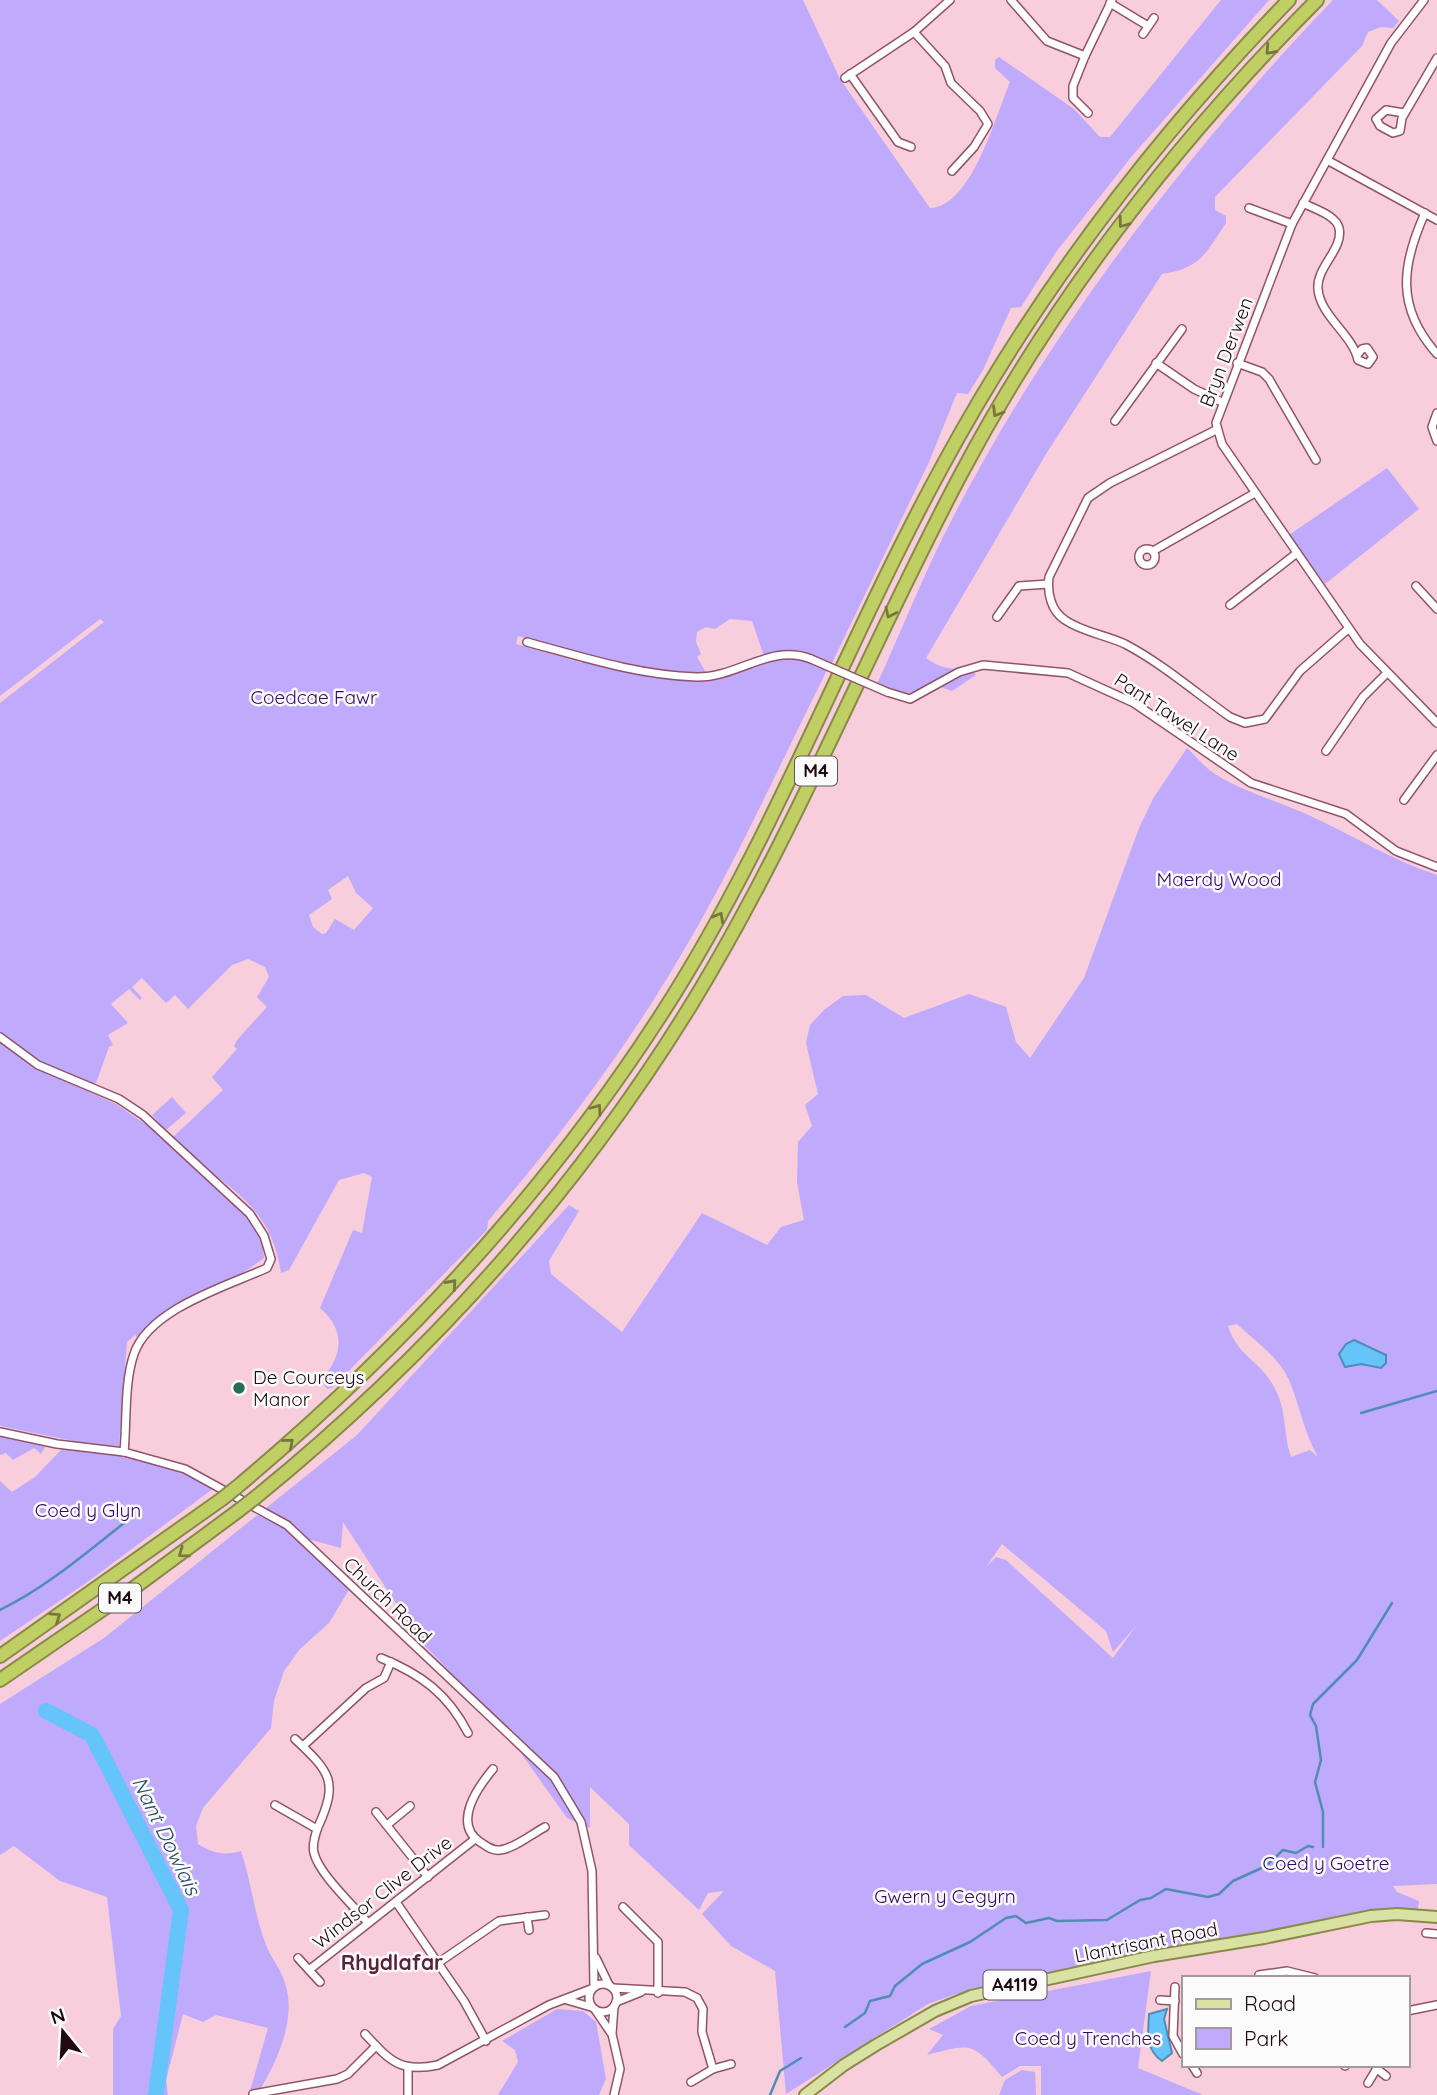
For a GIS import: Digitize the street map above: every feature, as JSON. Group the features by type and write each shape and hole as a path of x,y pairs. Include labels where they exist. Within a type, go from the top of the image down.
{"highway":[{"name":"M4","path":"0,1656 222,1499 333,1405 426,1313 542,1180 597,1109 661,1015 705,942 764,831 937,476 999,370 1124,189 1203,93 1289,0"},
{"name":"M4","path":"0,1680 131,1590 237,1511 352,1415 467,1300 524,1235 620,1112 690,1006 730,937 806,793 914,564 963,470 1023,367 1148,190 1220,103 1317,0"}],"main road":[{"name":"Llantrisant Road","path":"805,2095 844,2065 935,2011 971,1996 1154,1956 1264,1938 1371,1916 1397,1914 1437,1917"}],"street":[{"path":"911,147 898,142 848,76 914,32 950,0"},
{"path":"1011,0 1047,41 1085,55"},
{"name":"Bryn Derwen","path":"1424,0 1391,43 1292,223 1222,402 1216,430 1222,444 1348,629 1386,674 1437,722"},
{"path":"1088,113 1073,98 1073,86 1111,1 1149,26"},
{"path":"1143,34 1154,18"},
{"path":"914,32 945,66 951,83 965,91 970,102 988,124 974,147 952,171"},
{"path":"1404,113 1437,58"},
{"path":"1327,160 1437,220"},
{"path":"1260,211 1263,202"},
{"path":"1303,203 1332,218 1339,229 1338,240 1321,272 1317,288 1321,301 1357,355"},
{"path":"1249,208 1292,223"},
{"path":"1425,213 1412,244 1406,284 1415,322 1437,354"},
{"path":"1115,421 1182,329"},
{"path":"1156,363 1194,389 1222,402"},
{"path":"1237,363 1262,372 1269,379 1316,460"},
{"path":"1437,413 1432,427 1437,441"},
{"path":"1216,430 1110,483 1088,498 1056,559 1048,584 1052,604 1065,621 1126,645 1230,718 1245,723 1265,719 1300,671 1348,629"},
{"path":"1153,551 1255,493"},
{"path":"1230,606 1297,553"},
{"path":"997,617 1019,586 1048,584"},
{"path":"1416,586 1437,609"},
{"name":"Pant Tawel Lane","path":"527,642 583,659 653,673 699,677 780,653 798,654 910,699 959,673 989,664 1068,673 1134,703 1251,783 1346,814 1396,851 1437,867"},
{"path":"1326,751 1363,697 1386,674"},
{"path":"1404,800 1437,755"},
{"path":"0,1037 38,1065 119,1099 143,1115 250,1213 264,1236 271,1259 267,1268 174,1311 147,1331 134,1354 131,1368 124,1451"},
{"name":"Church Road","path":"0,1432 57,1444 124,1451 203,1476 287,1525 554,1777 581,1822 592,1871 591,1922 595,1957 593,1988"},
{"path":"381,1658 412,1670 430,1684 452,1707 468,1733"},
{"path":"303,1746 366,1688 384,1678 391,1662"},
{"path":"295,1739 323,1769 330,1783 331,1798 317,1829 313,1852 320,1866 367,1922"},
{"name":"Windsor Clive Drive","path":"493,1769 478,1787 469,1805 467,1817 475,1839 491,1849 501,1851 545,1827"},
{"path":"275,1805 317,1829"},
{"path":"387,1825 410,1806"},
{"path":"376,1812 428,1877"},
{"name":"Windsor Clive Drive","path":"309,1970 475,1839"},
{"path":"396,1902 438,1963 486,2041"},
{"path":"623,1907 658,1942 658,1993"},
{"path":"438,1963 499,1921 545,1915"},
{"path":"527,1917 529,1930"},
{"path":"1426,1933 1437,1934"},
{"name":"Church Road","path":"595,1957 611,1987"},
{"path":"298,1958 320,1982"},
{"path":"1259,1975 1301,1972 1310,1976"},
{"path":"365,2035 389,2060 408,2067 421,2068 438,2065 549,2005 593,1988 611,1987 658,1993 685,1992 698,1998 703,2009 702,2032 713,2069"},
{"path":"611,1987 615,2004 612,2034 620,2069 614,2095"},
{"path":"1175,1987 1173,2036 1182,2052"},
{"path":"593,1988 588,1998 612,2034"},
{"path":"567,2000 606,2012 615,2004 642,1992"},
{"path":"1160,2000 1175,2001"},
{"path":"1409,2011 1437,2005"},
{"path":"253,2094 337,2079 348,2074 376,2046"},
{"path":"691,2082 713,2069 731,2064"},
{"path":"408,2067 408,2095"},
{"path":"1193,2067 1197,2073"},
{"path":"1368,2083 1378,2067 1385,2076"}],"green space":[{"name":"Coedcae Fawr","path":"0,0 803,0 840,79 930,208 945,204 958,192 970,176 990,136 1010,82 995,68 995,60 999,57 1074,109 1100,137 1110,137 1221,0 1269,0 1132,156 1056,252 1021,307 1011,308 983,370 968,394 957,393 929,462 832,663 820,661 828,668 737,853 699,925 635,1028 564,1127 488,1221 487,1230 332,1388 327,1389 321,1380 334,1362 338,1334 320,1308 353,1230 362,1233 372,1177 364,1173 339,1180 289,1270 281,1273 275,1247 254,1210 172,1138 223,1090 212,1077 237,1049 234,1046 237,1040 267,1007 257,997 269,977 265,967 248,959 232,965 188,1009 175,995 166,1003 142,978 132,987 142,998 140,1000 129,989 111,1004 128,1023 108,1035 113,1045 109,1047 96,1083 90,1084 42,1063 0,1033 0,703 104,622 100,619 0,696","holes":["730,619 752,621 764,656 708,676 697,657 701,654 696,642 697,632 706,627 715,629","518,636 584,654 582,663 516,644","348,876 356,893 373,908 354,930 335,919 326,933 322,934 313,927 309,915 332,899 328,890"]},
{"path":"1333,0 1377,0 1399,21 1393,28 1381,27 1368,32 1362,46 1215,197 1215,210 1226,216 1226,223 1201,258 1186,268 1162,274 1046,454 926,658 947,668 970,668 976,675 952,691 941,687 897,695 877,684 942,539 980,466 1069,324 1169,188 1277,60"},
{"path":"1387,468 1419,509 1325,584 1289,535"},
{"path":"1187,748 1211,771 1227,781 1306,814 1437,875 1437,1884 1393,1886 1397,1892 1419,1901 1418,1909 1359,1912 956,1994 928,2004 786,2094 775,1971 731,1946 702,1914 724,1891 708,1893 699,1910 629,1845 629,1824 590,1787 590,1828 567,1818 498,1721 421,1642 343,1522 341,1548 311,1540 310,1551 350,1588 329,1623 300,1649 284,1671 274,1701 271,1728 203,1808 196,1826 198,1844 203,1847 224,1853 241,1851 262,1934 283,1978 288,1997 287,2025 278,2054 258,2093 250,2091 268,2028 216,2015 203,2022 183,2014 166,2080 168,2095 113,2095 113,2029 121,2016 107,1897 60,1881 14,1846 0,1855 0,1704 104,1638 357,1435 569,1205 579,1211 549,1261 551,1274 622,1332 702,1213 767,1245 781,1227 804,1220 797,1182 798,1142 812,1126 805,1105 818,1094 806,1043 810,1025 843,996 866,995 904,1018 969,994 1006,1007 1016,1042 1030,1058 1084,978 1139,828 1154,797","holes":["1237,1324 1273,1357 1285,1372 1318,1457 1310,1450 1291,1457 1278,1395 1262,1370 1237,1345 1228,1326","1002,1544 1106,1631 1113,1652 1136,1626 1113,1658 1006,1560 996,1557 986,1567"]},
{"path":"0,1041 37,1068 116,1104 148,1126 247,1216 262,1242 264,1258 239,1276 175,1311 140,1341 135,1335 127,1342 119,1446 83,1443 0,1426"},
{"path":"172,1097 186,1113 166,1130 152,1115"},
{"name":"Coed y Glyn","path":"0,1432 42,1441 45,1447 41,1454 34,1448 13,1460 6,1453 0,1455"},
{"name":"Coed y Glyn","path":"63,1448 145,1456 218,1485 86,1583 0,1641 0,1481 12,1492 35,1477"},
{"name":"Coed y Trenches","path":"1151,1971 1138,2068 1203,2095 1041,2095 1041,2066 1020,2066 1002,2077 984,2057 969,2048 927,2055 943,2035 929,2029 971,2006"},
{"path":"557,2009 583,2011 596,2022 606,2079 599,2095 498,2095 518,2062 515,2050 502,2041"},
{"path":"1022,2070 1035,2072 1036,2095 999,2095 1005,2080"}],"water":[{"path":"1354,1340 1386,1355 1386,1363 1381,1368 1361,1364 1345,1367 1339,1354 1346,1344"},
{"path":"1167,2009 1164,2019 1172,2053 1162,2061 1150,2046 1149,2014"}],"waterway":[{"path":"1361,1413 1437,1391"},
{"path":"0,1610 50,1580 128,1520"},
{"path":"1323,1847 1323,1812 1315,1782 1321,1760 1316,1726 1310,1715 1313,1704 1357,1660 1392,1603"},
{"name":"Nant Dowlais","path":"46,1711 92,1735 181,1910 156,2095"},
{"path":"845,2027 865,2013 870,2001 890,1996 895,1986 922,1964 970,1942 1006,1918 1016,1916 1026,1923 1049,1918 1057,1921 1107,1920 1140,1900 1151,1898 1166,1889 1208,1897 1219,1894 1233,1881 1266,1866 1283,1850 1296,1853 1308,1846 1313,1847"},
{"path":"770,2095 780,2071 801,2058"}],"place":[{"name":"De Courceys Manor","path":"239,1388"}],"district":[{"name":"Rhydlafar","path":"392,1963"}],"park label":[{"name":"Maerdy Wood","path":"1219,879"},
{"name":"Coed y Goetre","path":"1326,1863"},
{"name":"Gwern y Cegyrn","path":"945,1896"}]}
